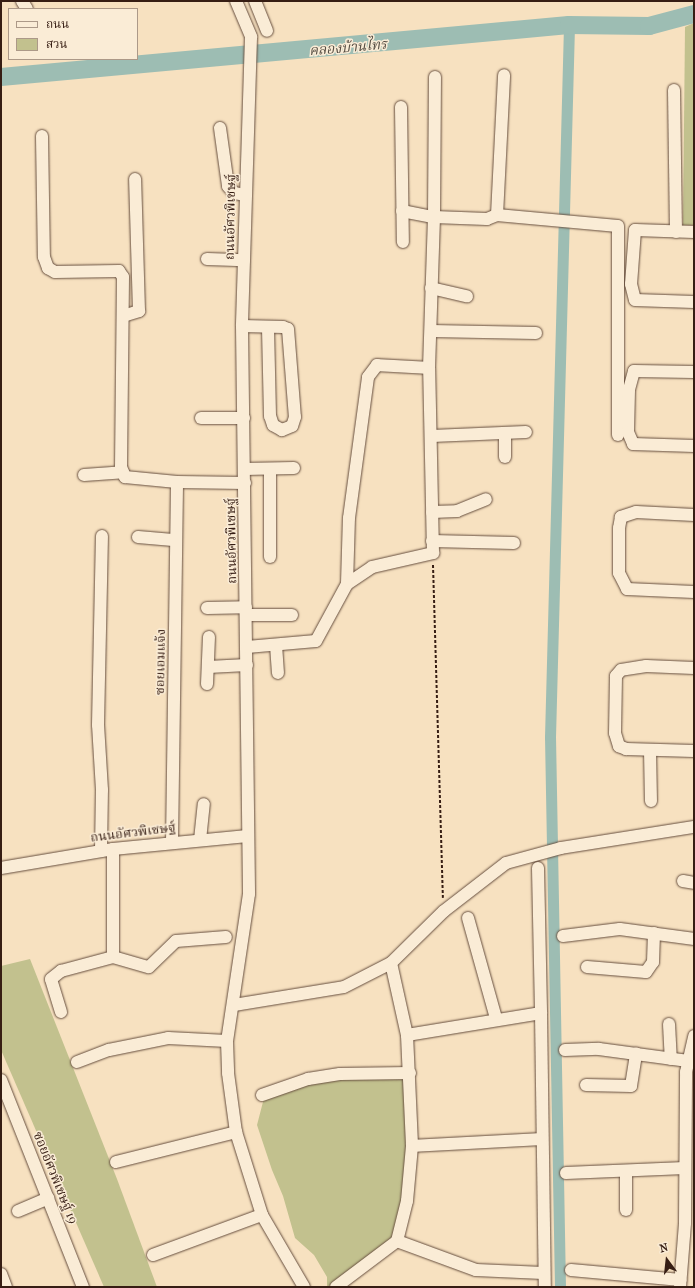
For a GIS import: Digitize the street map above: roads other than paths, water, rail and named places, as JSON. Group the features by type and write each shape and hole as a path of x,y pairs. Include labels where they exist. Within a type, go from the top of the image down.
{"street":[{"name":"ถนนอัศวพิเชษฐ์","path":"1,868 107,850 247,836 247,647 242,326 251,37 236,1"},
{"path":"255,1 267,31"},
{"path":"497,215 504,75"},
{"path":"347,584 372,567 432,553 432,436 429,368 434,217 435,77"},
{"path":"674,90 676,232"},
{"path":"401,107 402,242"},
{"path":"220,128 228,186 234,193 245,195"},
{"path":"42,136 44,256 48,268 55,272 119,271 124,287 123,472 130,480 245,483"},
{"path":"123,316 139,311 135,179"},
{"path":"402,211 434,217 487,219 497,215 613,224 620,235 618,435"},
{"path":"694,232 635,230 632,294 635,300 694,302"},
{"path":"207,259 244,260"},
{"path":"431,288 467,296"},
{"path":"242,326 283,327 289,334 295,417 292,426 282,430 273,425 270,416 268,327"},
{"path":"431,331 536,333"},
{"path":"247,647 316,641 347,584 349,518 368,378 377,364 429,368"},
{"path":"694,372 634,371 629,390 628,432 633,444 694,446"},
{"path":"201,418 244,418"},
{"path":"432,436 526,432"},
{"path":"505,433 505,457"},
{"path":"244,469 294,468"},
{"path":"270,469 270,557"},
{"path":"84,475 123,472"},
{"name":"ซอยเอมแจ้ง","path":"172,843 177,482"},
{"path":"432,512 457,511 486,499"},
{"path":"694,515 636,512 621,517 619,528 620,573 627,589 694,592"},
{"path":"102,536 98,717 113,957"},
{"path":"138,537 176,540"},
{"path":"432,540 514,543"},
{"path":"208,608 292,614"},
{"path":"207,684 209,637"},
{"path":"276,645 278,673"},
{"path":"208,667 247,665"},
{"path":"694,668 630,666 616,676 616,742 626,749 694,751"},
{"path":"650,750 651,801"},
{"path":"200,840 204,804"},
{"path":"234,1006 344,987 391,963 444,911 490,873 528,856 561,848 694,827"},
{"path":"247,836 249,877 234,1006 227,1040 236,1132 262,1214 304,1287"},
{"path":"538,868 543,1273 545,1287"},
{"path":"468,918 496,1018"},
{"path":"563,936 620,929 694,939"},
{"path":"587,967 646,972 652,962 654,933"},
{"path":"61,1012 52,986 53,975 113,957 149,967 176,941 226,937"},
{"path":"336,1287 397,1241 407,1202 412,1146 410,1074 407,1035 391,963"},
{"path":"407,1035 496,1018 540,1013"},
{"path":"669,1024 671,1059"},
{"path":"571,1270 682,1285 689,1224 688,1165 684,1110 688,1061 694,1037"},
{"path":"77,1062 109,1050 168,1038 227,1040"},
{"path":"565,1050 636,1053 688,1061"},
{"path":"586,1085 631,1086 636,1053"},
{"path":"262,1095 308,1079 340,1074 410,1074"},
{"name":"ซอยอัศวพิเชษฐ์ 19","path":"1,1080 83,1287"},
{"path":"116,1162 236,1132"},
{"path":"412,1146 541,1139"},
{"path":"566,1172 626,1172 688,1165"},
{"path":"626,1172 626,1210"},
{"path":"18,1211 48,1198"},
{"path":"153,1255 262,1214"},
{"path":"397,1241 476,1270 543,1273"},
{"path":"1,1274 6,1287"}],"waterway":[{"name":"คลองบ้านไทร","path":"1,77 569,25 649,26 694,14"},
{"path":"560,1287 550,737 569,25"}]}
